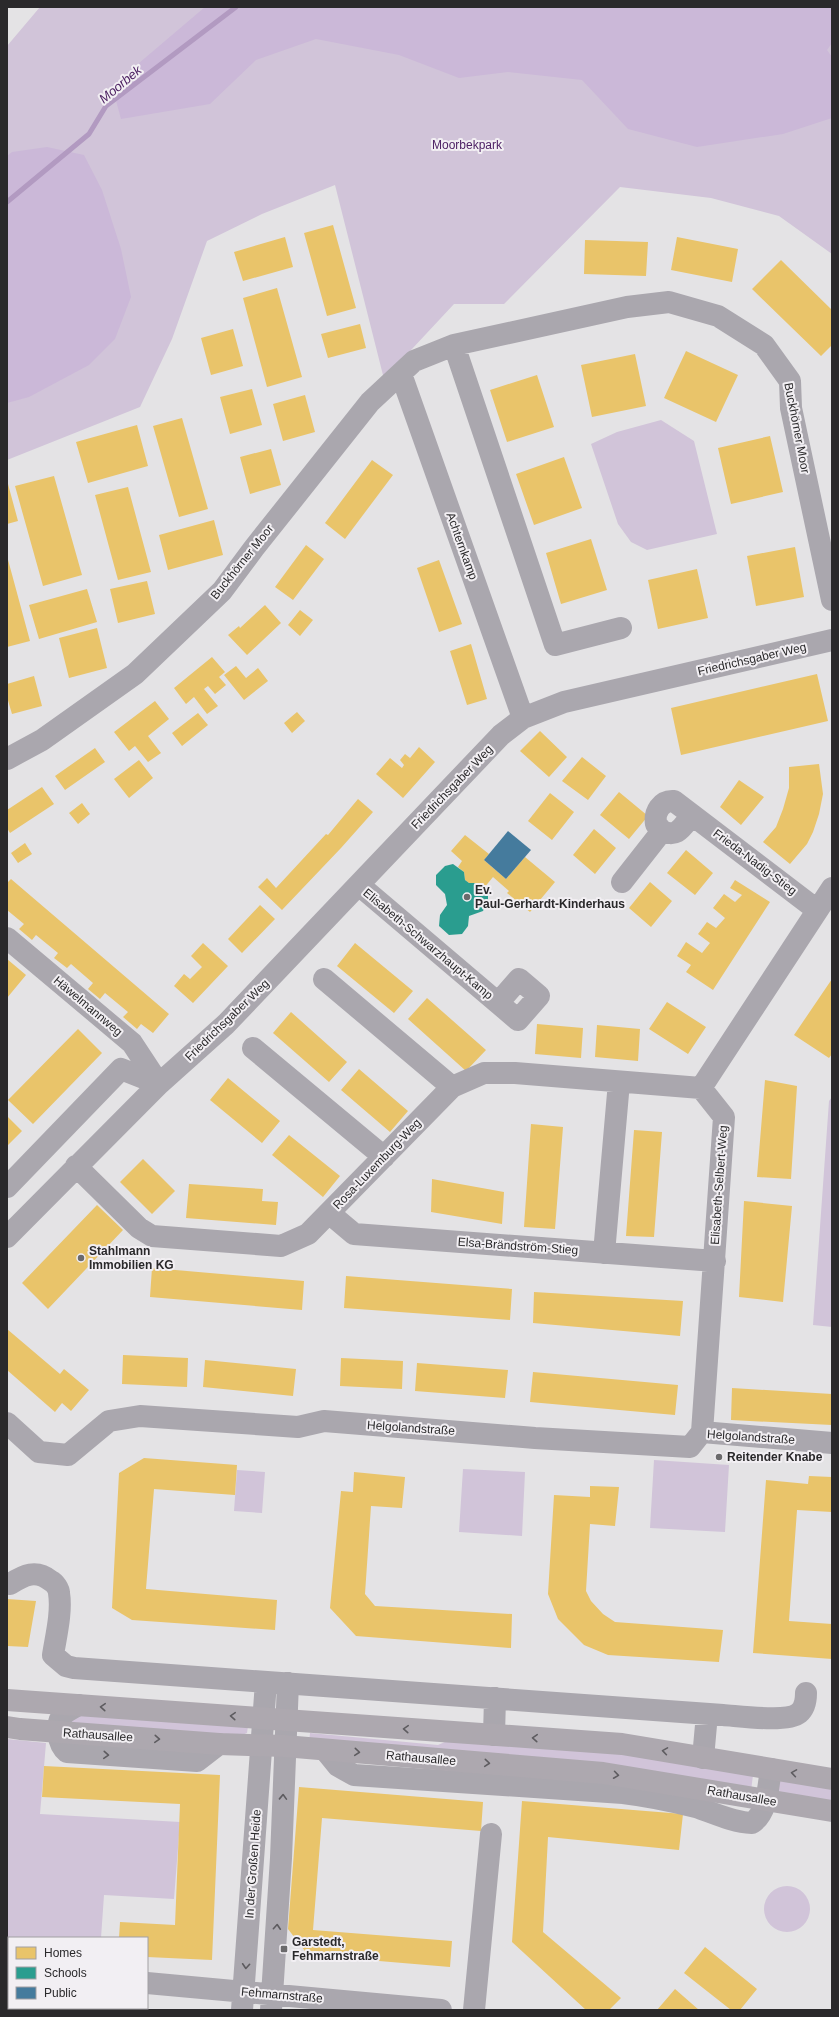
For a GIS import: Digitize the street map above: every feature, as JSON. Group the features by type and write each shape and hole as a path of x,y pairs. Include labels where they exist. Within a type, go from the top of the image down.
{"main road":[{"path":"7,1700 622,1744 832,1779"},
{"name":"Rathausallee","path":"7,1727 20,1730 218,1744 284,1746 603,1773 832,1811"}],"street":[{"name":"Buckhörner Moor","path":"7,759 42,740 135,674 222,591 254,548 370,402 414,361 454,345 627,306 669,302 718,316 764,345 790,381 791,408 832,600"},
{"path":"423,358 438,337 482,339"},
{"path":"454,345 554,645 621,628"},
{"name":"Achternkamp","path":"401,374 523,718"},
{"name":"Friedrichsgaber Weg","path":"7,1237 159,1084 226,1024 501,735 523,718 568,701 832,640"},
{"name":"Frieda-Nadig-Stieg","path":"622,882 662,831 656,824 655,817 660,806 674,800 817,910"},
{"name":"Elisabeth-Schwarzhaupt-Kamp","path":"359,885 498,1003"},
{"path":"701,1088 832,888"},
{"name":"Häwelmannweg","path":"7,938 132,1043 159,1084"},
{"path":"324,979 452,1088"},
{"path":"253,1048 384,1157"},
{"path":"7,1187 122,1069 159,1084"},
{"name":"Rosa-Luxemburg-Weg","path":"76,1166 138,1228 152,1236 281,1246 308,1234 452,1088 484,1073 515,1073 701,1088"},
{"path":"604,1253 619,1082"},
{"name":"Elisabeth-Selbert-Weg","path":"701,1088 724,1117 702,1432"},
{"name":"Elsa-Brändström-Stieg","path":"329,1213 354,1234 715,1261"},
{"name":"Helgolandstraße","path":"7,1423 39,1452 68,1455 109,1421 140,1416 298,1427 324,1421 535,1438 690,1447 702,1432 832,1443"},
{"path":"10,1584 24,1575 33,1573 44,1575 54,1583 59,1592 59,1598 53,1655 66,1666 266,1682 779,1718 794,1716 803,1708 806,1693"},
{"path":"266,1682 275,1719 284,1746 281,1858 272,2002"},
{"path":"275,1719 288,1683"},
{"path":"494,1735 495,1698"},
{"path":"59,1732 60,1720 64,1714 78,1705"},
{"path":"703,1758 707,1714"},
{"name":"In der Großen Heide","path":"243,2001 263,1745 275,1719"},
{"path":"765,1801 771,1769"},
{"path":"474,2010 491,1834"},
{"name":"Fehmarnstraße","path":"148,1983 243,2001 441,2010"}],"green space":[{"name":"Moorbekpark","path":"40,7 832,7 832,254 779,216 711,198 620,187 504,304 454,304 384,379 335,185 262,214 207,241 172,339 140,407 7,460 7,46"},
{"path":"661,420 694,441 717,534 647,550 631,542 618,524 591,444 617,432"},
{"path":"832,1097 832,1327 813,1325 829,1101"},
{"path":"654,1460 729,1465 725,1532 650,1528"},
{"path":"463,1469 525,1472 522,1536 459,1532"},
{"path":"237,1470 265,1472 262,1513 234,1511"},
{"path":"82,1715 248,1726 247,1733 242,1735 69,1726 67,1721"},
{"path":"310,1733 438,1745 447,1741 603,1751 753,1775 751,1791 309,1743"},
{"path":"7,1739 46,1743 40,1814 180,1822 174,1899 104,1895 101,1937 8,1937 8,1943"},
{"path":"776,1776 832,1786 832,1805 773,1794"},
{"path":"787,1886 800,1890 806,1896 810,1909 806,1922 800,1928 787,1932 774,1928 768,1922 764,1909 768,1896 774,1890"}],"shaded area":[{"path":"205,7 832,7 832,43 827,50 832,57 832,118 783,134 697,147 628,129 582,80 508,72 459,78 399,55 316,39 256,60 210,104 121,119 112,86"},
{"path":"47,147 84,155 102,190 121,249 131,297 115,339 89,365 29,397 7,403 7,156 12,152"}],"building: Homes":[{"path":"333,225 356,308 327,316 304,233"},
{"path":"285,237 293,267 243,281 234,252"},
{"path":"677,237 738,249 732,282 671,270"},
{"path":"585,240 648,242 646,276 584,274"},
{"path":"781,260 832,310 832,345 821,356 752,289"},
{"path":"277,288 302,377 267,387 243,298"},
{"path":"360,324 366,348 328,358 321,334"},
{"path":"233,329 243,366 211,375 201,338"},
{"path":"686,351 738,375 716,422 664,398"},
{"path":"635,354 646,406 592,417 581,365"},
{"path":"537,375 554,427 507,442 490,390"},
{"path":"252,389 262,425 230,434 220,397"},
{"path":"305,395 315,432 283,441 273,404"},
{"path":"182,418 208,509 179,517 153,426"},
{"path":"137,425 148,466 88,483 76,442"},
{"path":"770,436 783,492 731,504 718,448"},
{"path":"271,449 281,485 250,494 240,457"},
{"path":"564,457 582,508 534,525 516,474"},
{"path":"372,460 393,475 345,539 325,523"},
{"path":"54,476 82,575 43,586 15,486"},
{"path":"8,484 18,521 7,524 7,485"},
{"path":"128,487 151,572 118,580 95,495"},
{"path":"214,520 223,555 168,570 159,535"},
{"path":"591,539 607,590 561,604 546,553"},
{"path":"306,545 324,559 293,600 275,587"},
{"path":"795,547 804,597 756,606 747,556"},
{"path":"7,556 30,641 7,647"},
{"path":"439,560 462,624 439,632 417,568"},
{"path":"697,569 708,618 658,629 648,580"},
{"path":"147,581 155,614 118,623 110,589"},
{"path":"87,589 97,622 39,639 29,605"},
{"path":"265,605 281,623 247,655 228,635 239,626 240,628"},
{"path":"300,610 313,620 300,636 288,625"},
{"path":"97,628 107,668 69,678 59,638"},
{"path":"471,644 487,699 467,705 450,651"},
{"path":"212,657 225,672 219,677 226,685 215,694 208,686 204,689 218,706 207,714 194,697 186,704 174,688"},
{"path":"236,666 246,678 258,668 268,681 244,700 224,675"},
{"path":"817,674 828,721 681,755 671,708"},
{"path":"34,676 42,706 12,714 7,697 7,684"},
{"path":"155,701 169,719 148,736 161,753 148,762 135,746 129,751 114,732"},
{"path":"297,712 305,721 292,733 284,723"},
{"path":"198,713 208,725 182,746 172,733"},
{"path":"540,731 567,757 549,777 520,751"},
{"path":"419,747 435,762 403,798 376,774 390,758 402,768 404,765 400,760 405,754 410,758"},
{"path":"95,748 105,762 65,790 55,776"},
{"path":"582,757 606,776 588,800 562,781"},
{"path":"139,760 153,778 129,798 114,779"},
{"path":"819,764 823,794 819,814 807,844 790,864 763,842 776,827 783,809 789,788 789,767"},
{"path":"739,780 764,797 741,825 720,807"},
{"path":"42,787 54,804 10,833 7,828 7,810"},
{"path":"619,792 648,816 629,839 600,815"},
{"path":"550,793 574,812 552,840 528,821"},
{"path":"358,799 373,812 282,910 258,887 267,878 276,888 326,834 328,835"},
{"path":"82,803 90,814 78,824 69,813"},
{"path":"594,829 616,848 595,874 573,855"},
{"path":"465,835 489,854 484,860 506,879 525,857 555,882 530,912 507,893 509,891 493,877 484,888 478,883 469,883 465,880 464,872 458,867 462,861 451,851"},
{"path":"25,843 32,854 18,863 11,853"},
{"path":"686,850 713,873 695,895 667,873"},
{"path":"11,879 169,1014 153,1033 141,1024 137,1029 123,1017 128,1012 105,993 100,999 88,989 93,983 71,964 67,968 54,958 58,953 36,935 32,940 19,929 24,924 7,910 7,883"},
{"path":"735,880 770,902 713,990 686,972 691,965 677,956 686,942 702,953 710,943 698,934 707,922 716,928 725,918 713,908 724,894 735,902 742,895 730,888"},
{"path":"650,882 672,901 651,927 629,908"},
{"path":"260,905 275,919 242,953 228,939"},
{"path":"203,943 228,966 193,1003 174,986 184,974 190,979 202,967 191,956"},
{"path":"355,943 413,991 394,1013 337,966"},
{"path":"7,959 26,975 7,998"},
{"path":"832,979 832,1054 829,1058 794,1035"},
{"path":"427,998 486,1050 466,1071 408,1019"},
{"path":"667,1002 706,1027 688,1054 649,1029"},
{"path":"291,1012 347,1062 329,1082 273,1033"},
{"path":"537,1024 583,1028 581,1058 535,1054"},
{"path":"597,1025 640,1029 638,1061 595,1057"},
{"path":"78,1029 102,1053 33,1124 8,1100"},
{"path":"359,1069 408,1111 390,1132 341,1090"},
{"path":"228,1078 280,1121 262,1143 210,1100"},
{"path":"765,1080 797,1086 791,1179 757,1177"},
{"path":"7,1116 22,1131 7,1146"},
{"path":"531,1124 563,1127 555,1229 524,1227"},
{"path":"634,1130 662,1132 654,1237 626,1236"},
{"path":"289,1135 340,1176 323,1197 272,1155"},
{"path":"143,1159 175,1191 152,1214 120,1182"},
{"path":"432,1179 504,1192 502,1224 431,1212"},
{"path":"189,1184 263,1189 262,1201 278,1202 276,1225 186,1218"},
{"path":"744,1201 792,1206 783,1302 739,1297"},
{"path":"97,1205 123,1230 48,1309 22,1283"},
{"path":"152,1268 304,1281 302,1310 150,1297"},
{"path":"346,1276 512,1289 510,1320 344,1308"},
{"path":"534,1292 683,1301 680,1336 533,1323"},
{"path":"7,1329 60,1374 64,1369 89,1390 71,1411 62,1403 55,1412 7,1370"},
{"path":"123,1355 188,1358 187,1387 122,1384"},
{"path":"341,1358 403,1361 402,1389 340,1386"},
{"path":"205,1360 296,1369 293,1396 203,1387"},
{"path":"417,1363 508,1370 505,1398 415,1391"},
{"path":"533,1372 678,1385 675,1415 530,1402"},
{"path":"732,1388 832,1394 832,1425 731,1420"},
{"path":"144,1458 237,1465 235,1495 154,1489 146,1589 277,1600 275,1630 132,1620 112,1608 119,1473"},
{"path":"354,1472 405,1477 402,1508 371,1506 365,1594 375,1606 512,1614 511,1648 356,1636 330,1608 341,1491 353,1492"},
{"path":"809,1476 832,1477 832,1512 797,1510 789,1621 832,1624 832,1659 753,1653 766,1480 808,1484"},
{"path":"590,1486 619,1487 615,1526 590,1524 586,1591 591,1601 603,1614 615,1622 723,1630 719,1662 608,1655 584,1645 558,1619 548,1594 554,1495 590,1497"},
{"path":"7,1599 36,1601 28,1647 7,1646"},
{"path":"44,1766 220,1775 212,1960 148,1957 148,1937 119,1937 120,1922 175,1925 180,1804 42,1797"},
{"path":"299,1787 483,1802 481,1831 322,1818 313,1930 452,1941 450,1967 308,1955 288,1929"},
{"path":"522,1801 683,1814 679,1850 548,1837 543,1932 621,1998 609,2010 586,2010 512,1942"},
{"path":"705,1947 757,1989 740,2010 731,2010 684,1973"},
{"path":"7,1960 8,2000 7,2002"},
{"path":"675,1989 699,2010 657,2010"}],"building: Schools":[{"name":"Ev. Paul-Gerhardt-Kinderhaus","path":"453,864 464,872 465,880 469,883 478,883 488,891 488,900 483,911 469,916 468,926 462,934 449,935 439,926 440,915 447,905 445,894 436,885 436,875 445,866"}],"building: Public":[{"path":"508,831 531,850 506,879 484,860"}],"waterway":[{"name":"Moorbek","path":"7,202 89,134 106,106 236,7"}],"place":[{"name":"Ev. Paul-Gerhardt-Kinderhaus","path":"467,897"},
{"name":"Stahlmann Immobilien KG","path":"81,1258"},
{"name":"Reitender Knabe","path":"719,1457"},
{"name":"Garstedt, Fehmarnstraße","path":"284,1949"}]}
